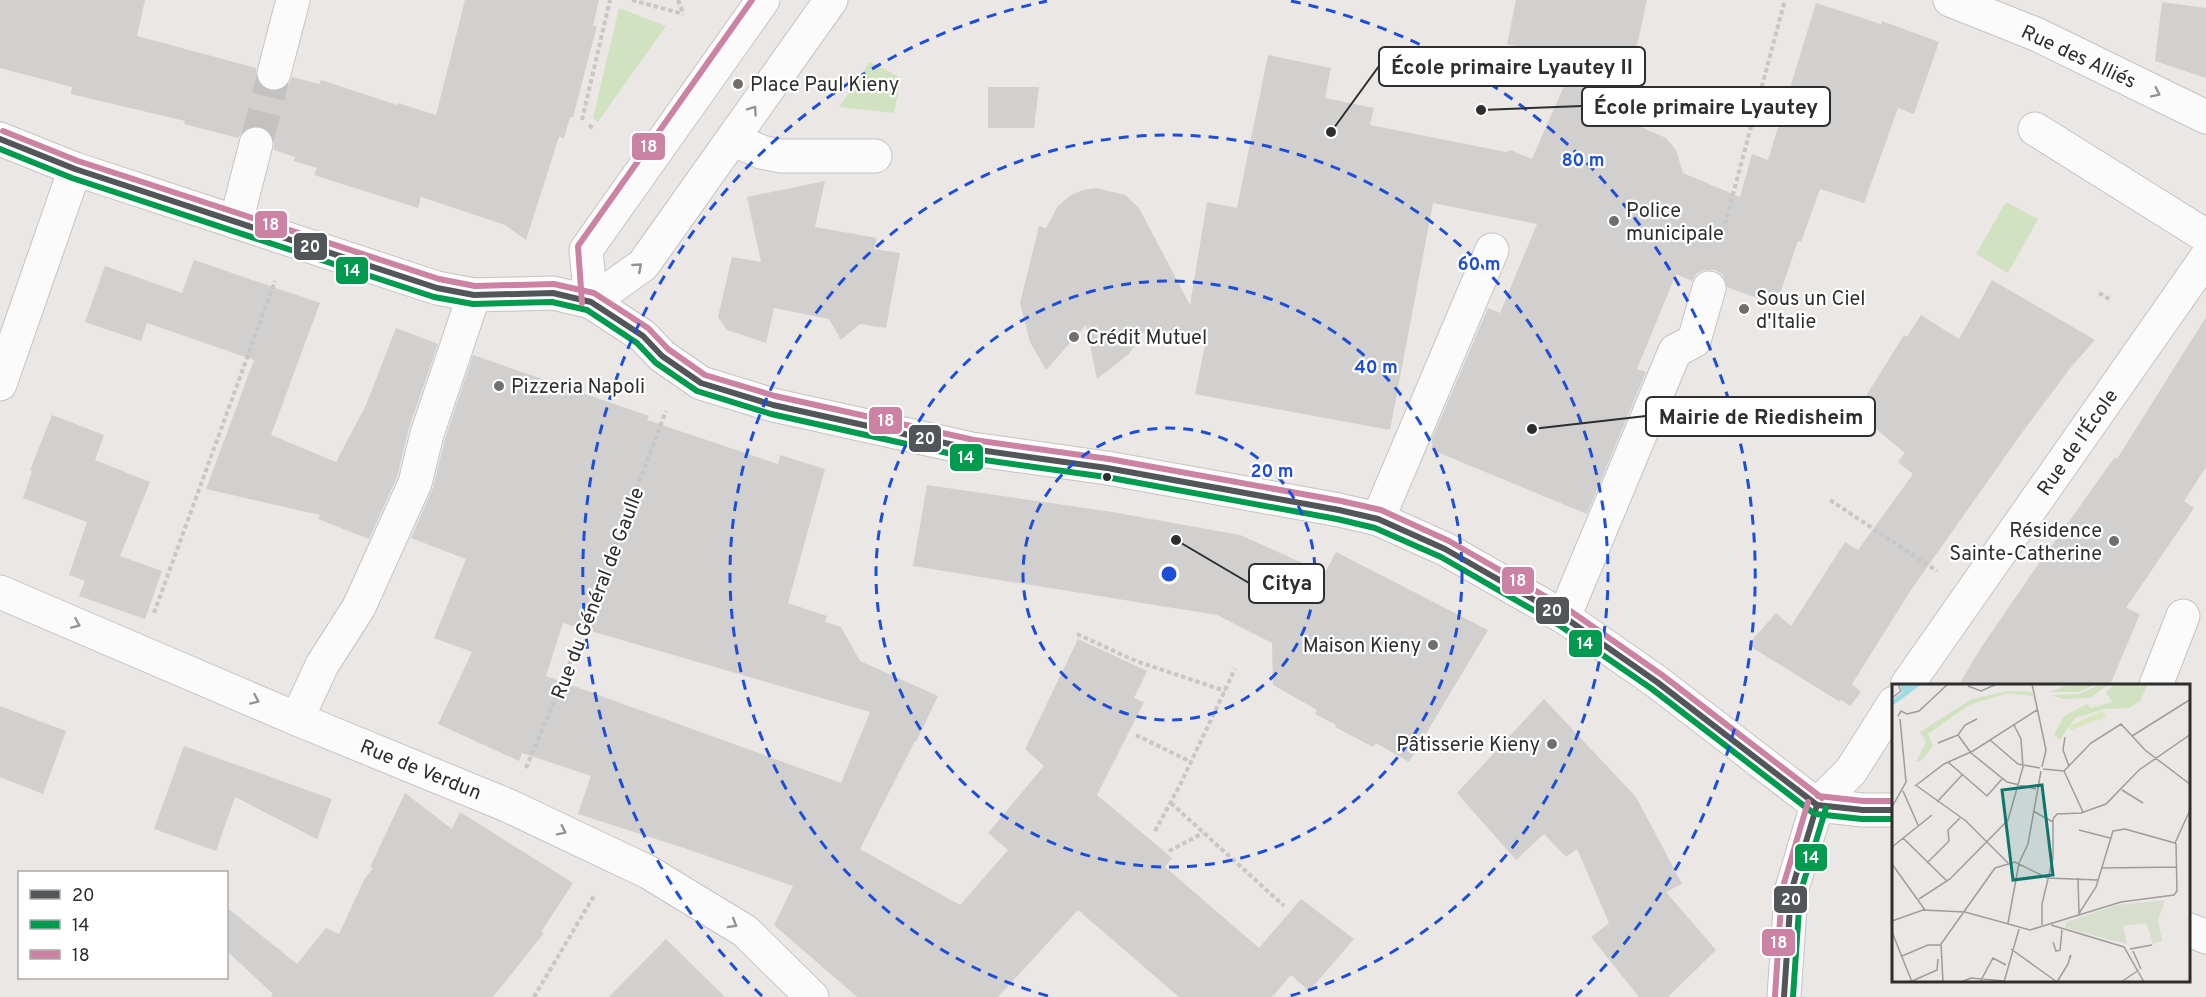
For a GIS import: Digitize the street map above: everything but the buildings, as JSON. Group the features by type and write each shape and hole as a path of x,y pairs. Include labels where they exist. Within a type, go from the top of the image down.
{"street":[{"path":"274,73 293,0"},
{"path":"591,302 586,250 763,0"},
{"path":"591,302 643,265 831,0"},
{"name":"Rue des Alliés","path":"1950,0 2038,35 2206,117"},
{"path":"2035,129 2206,236"},
{"path":"0,139 75,169 437,288 474,295 553,293 591,302 643,336 662,356 701,383 773,405 972,449 1107,468 1378,519 1445,549 1564,617 1657,682 1817,805 1863,810 1892,810"},
{"path":"733,139 761,152 781,156 875,156"},
{"path":"236,222 256,144"},
{"path":"0,384 75,169"},
{"path":"1378,519 1492,250"},
{"name":"Rue de l'École","path":"1907,684 2206,258"},
{"path":"1564,617 1675,351 1694,341 1709,288"},
{"path":"297,719 322,665 359,607 415,483 427,434 474,295"},
{"name":"Rue de Verdun","path":"0,592 297,719 509,806 648,872 746,931 812,997"},
{"path":"2156,684 2183,615"},
{"path":"1784,997 1791,892 1817,805 1851,771 1892,706"},
{"path":"2191,930 2206,937"}],"path":[{"path":"582,120 610,0"},
{"path":"632,0 683,14 678,0"},
{"path":"1721,238 1785,0"},
{"path":"589,125 594,129"},
{"path":"157,604 275,280"},
{"path":"2099,293 2111,300"},
{"name":"Rue du Général de Gaulle","path":"524,773 564,678 666,411"},
{"path":"1830,500 1940,572"},
{"path":"1077,634 1136,661 1225,691"},
{"path":"1155,831 1191,762 1234,669"},
{"path":"1136,735 1191,762"},
{"path":"1171,803 1284,906"},
{"path":"1169,851 1203,833"},
{"path":"534,997 617,858"}],"green space":[{"path":"619,8 666,26 598,122 593,118"},
{"path":"870,62 901,78 894,113 839,107"},
{"path":"2006,202 2038,219 2008,273 1976,254"}],"tunnel":[{"path":"256,144 274,73"}],"transit line":[{"name":"18","path":"582,303 578,246 752,0"},
{"name":"18","path":"3,131 78,161 439,279 475,286 554,284 594,293 648,328 668,349 705,375 775,396 974,440 1109,459 1381,510 1449,541 1569,610 1662,675 1822,798"},
{"name":"20","path":"0,139 75,169 437,288 474,295 553,293 591,302 643,336 662,356 701,383 773,405 972,449 1107,468 1378,519 1445,549 1564,617 1657,682 1817,805"},
{"name":"14","path":"0,149 72,178 434,297 473,304 552,302 587,310 637,343 656,363 697,391 771,414 970,458 1106,477 1375,528 1441,557 1559,625 1652,689 1812,812"},
{"name":"18","path":"1818,796 1863,801 1892,801"},
{"name":"18","path":"1775,996 1782,890 1808,802"},
{"name":"20","path":"1817,805 1863,810 1892,810"},
{"name":"20","path":"1784,997 1791,892 1817,805"},
{"name":"14","path":"1793,997 1800,894 1826,808"},
{"name":"14","path":"1816,814 1862,819 1892,819"}],"place":[{"name":"Place Paul Kieny","path":"738,84"},
{"name":"École primaire Lyautey","path":"1481,110"},
{"name":"École primaire Lyautey II","path":"1331,132"},
{"name":"Police municipale","path":"1614,221"},
{"name":"Sous un Ciel d'Italie","path":"1744,309"},
{"name":"Crédit Mutuel","path":"1074,337"},
{"name":"Pizzeria Napoli","path":"499,386"},
{"name":"Mairie de Riedisheim","path":"1532,429"},
{"name":"Citya","path":"1176,540"},
{"name":"Résidence Sainte-Catherine","path":"2114,541"},
{"name":"Maison Kieny","path":"1433,645"},
{"name":"Pâtisserie Kieny","path":"1552,744"}]}
